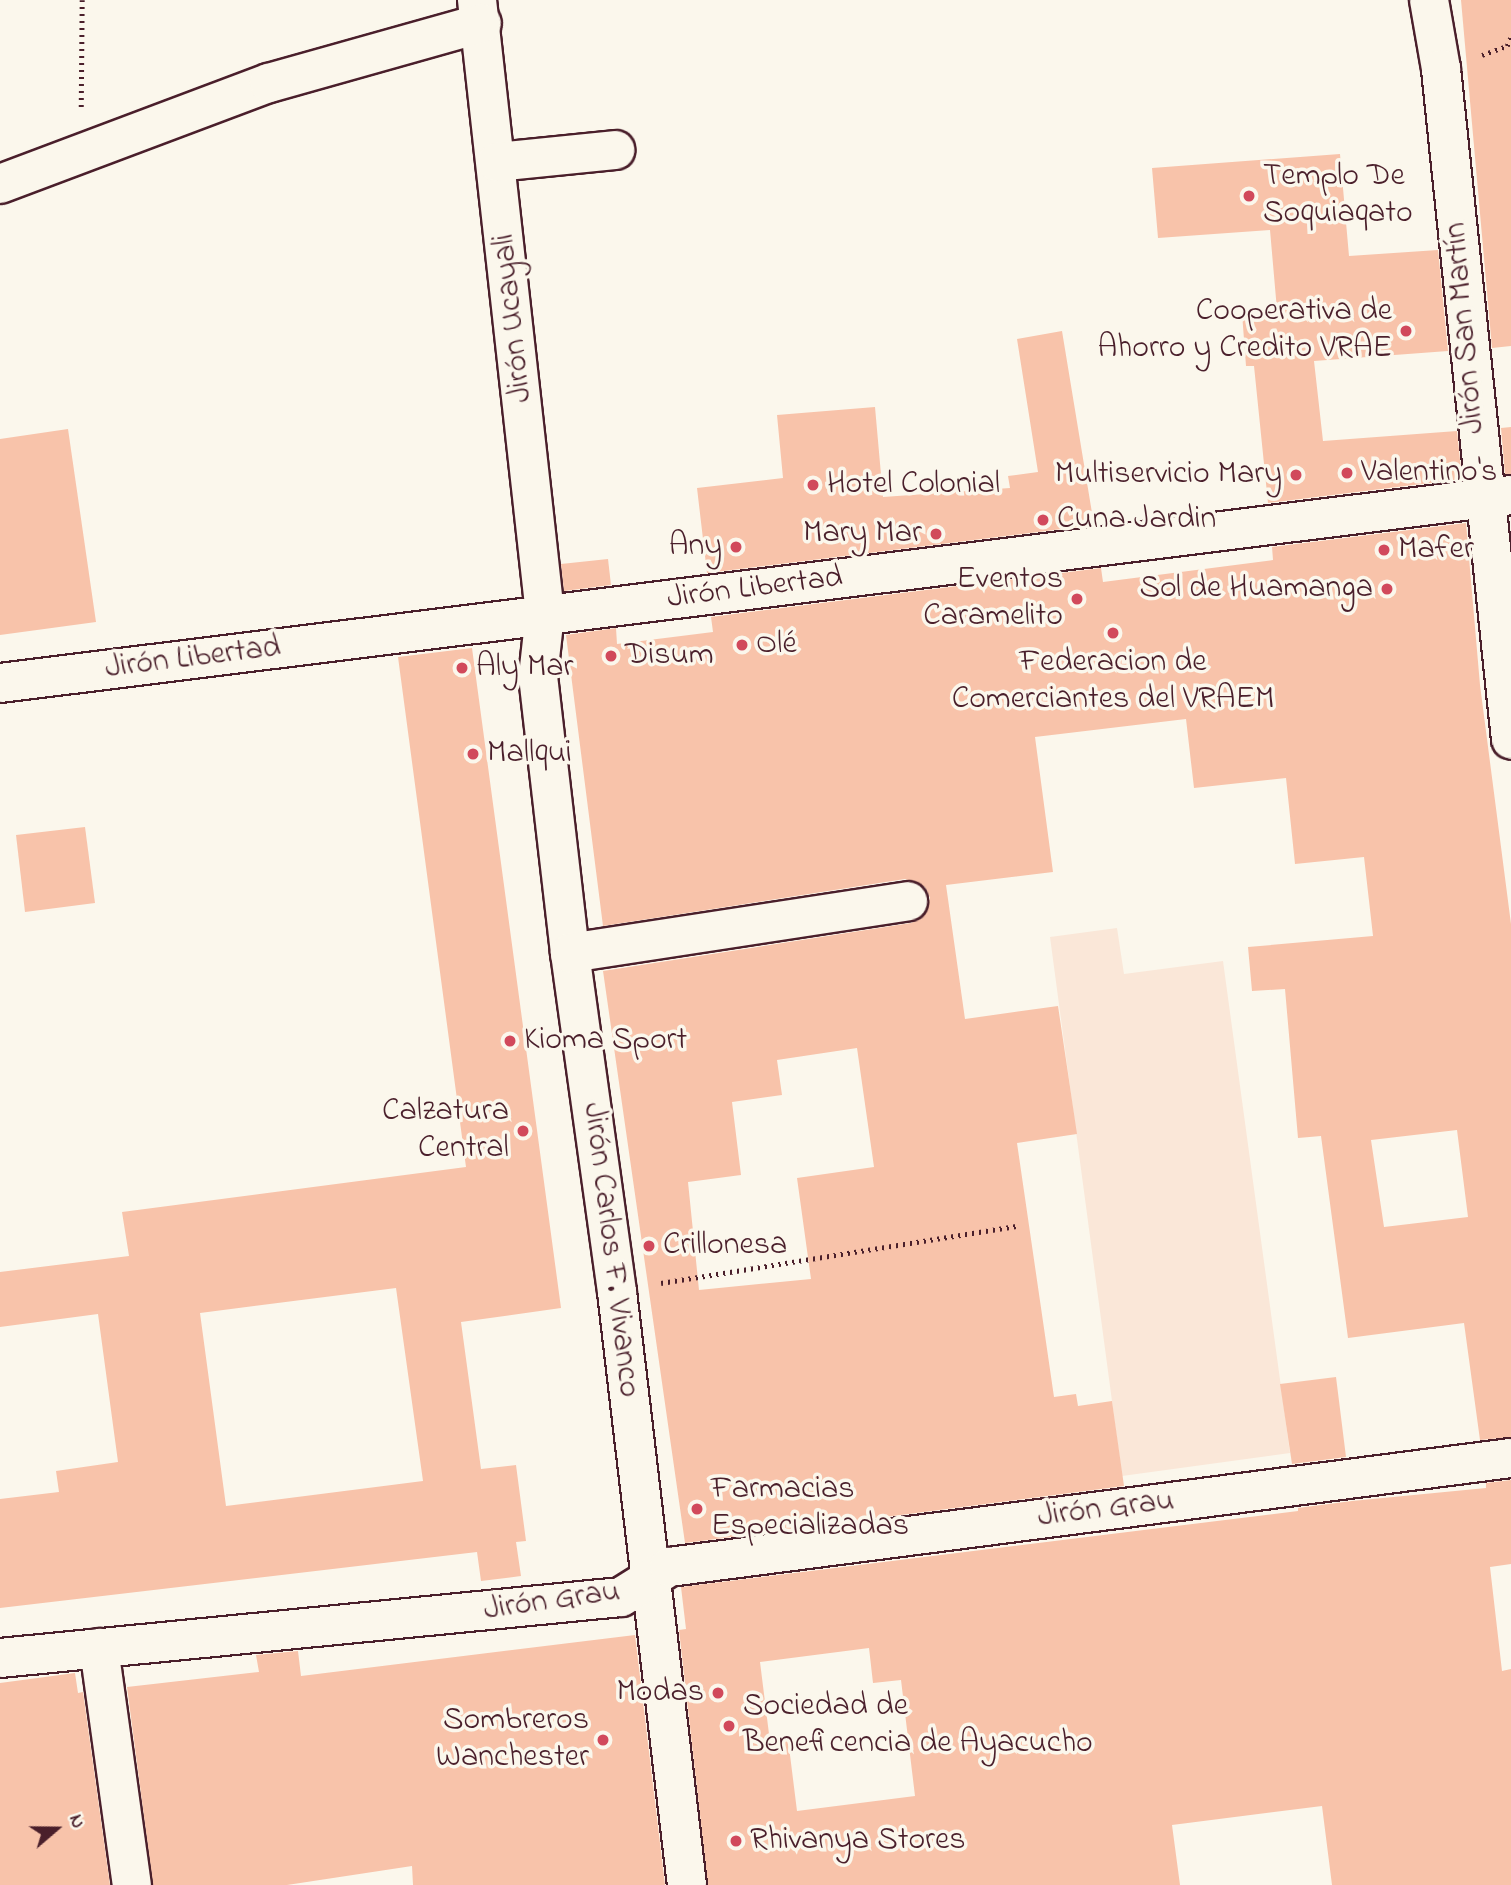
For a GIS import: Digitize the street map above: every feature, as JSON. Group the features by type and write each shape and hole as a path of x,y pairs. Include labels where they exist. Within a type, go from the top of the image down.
{"street":[{"name":"Jirón San Martín","path":"1429,0 1441,69 1497,497 1511,739"},
{"name":"Jirón Ucayali","path":"0,184 269,83 480,11 545,614"},
{"path":"497,162 615,150"},
{"name":"Jirón Libertad","path":"0,683 1497,497"},
{"name":"Jirón Carlos F. Vivanco","path":"545,614 538,676 570,953 617,1292 648,1584 687,1885"},
{"path":"570,953 908,901"},
{"name":"Jirón Grau","path":"0,1658 621,1597 648,1584 669,1567 1511,1458"},
{"path":"99,1648 132,1885"}],"path":[{"path":"82,0 82,154"},
{"path":"617,1292 1016,1226"}],"shaded area":[{"path":"1117,928 1124,974 1223,961 1290,1453 1122,1476 1050,937"}],"building":[{"path":"1461,0 1511,0 1511,346 1492,348"},
{"path":"1340,154 1349,256 1438,250 1448,351 1314,361 1323,441 1457,431 1462,479 1268,503 1254,366 1246,366 1242,313 1277,310 1270,230 1158,238 1152,168"},
{"path":"1062,331 1094,525 707,573 697,488 783,478 777,415 875,407 883,497 1010,488 1008,476 1038,472 1017,339"},
{"path":"1511,427 1511,474 1505,474 1501,428"},
{"path":"68,429 96,622 0,635 0,439"},
{"path":"1466,523 1480,685 1511,924 1511,1437 1480,1440 1464,1323 1348,1338 1321,1136 1298,1138 1285,989 1252,991 1248,947 1373,936 1364,857 1295,864 1286,778 1194,788 1186,719 1035,737 1053,872 946,885 965,1019 1058,1006 1077,1134 1017,1143 1054,1397 1076,1394 1078,1406 1112,1401 1124,1486 685,1543 603,971 911,923 922,918 930,898 925,887 905,879 603,926 566,635 616,628 617,644 713,632 711,617 1101,568 1103,582 1273,560 1272,547","holes":["857,1048 874,1167 797,1178 811,1279 699,1290 688,1182 741,1175 732,1102 782,1095 777,1060","1457,1130 1468,1217 1384,1227 1371,1140"]},
{"path":"608,559 611,585 564,591 561,564"},
{"path":"472,648 561,1308 461,1322 481,1469 516,1465 526,1541 516,1542 521,1576 481,1581 477,1552 0,1608 0,1499 59,1492 56,1471 118,1462 98,1314 0,1327 0,1272 129,1256 122,1212 466,1167 398,657","holes":["396,1288 423,1481 226,1506 200,1313"]},
{"path":"85,827 95,903 25,912 16,835"},
{"path":"1336,1377 1346,1457 1292,1464 1280,1384"},
{"path":"1511,1480 1511,1564 1490,1567 1502,1671 1511,1669 1511,1885 1332,1885 1322,1806 1172,1825 1180,1885 708,1885 679,1630 686,1629 681,1587 1298,1511 1298,1508 1352,1501 1486,1488 1486,1483","holes":["869,1648 873,1683 901,1680 915,1796 797,1811 788,1739 770,1742 760,1662"]},
{"path":"635,1635 665,1885 413,1885 412,1866 287,1885 153,1885 127,1687 259,1672 256,1655 298,1651 301,1676"},
{"path":"75,1673 78,1693 83,1692 110,1885 0,1885 0,1683"}],"place":[{"name":"Templo De Soquiaqato","path":"1249,196"},
{"name":"Cooperativa de Ahorro y Credito VRAE","path":"1406,331"},
{"name":"Valentino's","path":"1347,473"},
{"name":"Multiservicio Mary","path":"1296,475"},
{"name":"Hotel Colonial","path":"813,485"},
{"name":"Cuna Jardin","path":"1043,520"},
{"name":"Mary Mar","path":"936,534"},
{"name":"Any","path":"736,547"},
{"name":"Mafer","path":"1384,550"},
{"name":"Sol de Huamanga","path":"1387,589"},
{"name":"Eventos Caramelito","path":"1077,599"},
{"name":"Federacion de Comerciantes del VRAEM","path":"1113,633"},
{"name":"Olé","path":"742,645"},
{"name":"Disum","path":"611,656"},
{"name":"Aly Mar","path":"462,668"},
{"name":"Mallqui","path":"473,754"},
{"name":"Kioma Sport","path":"510,1041"},
{"name":"Calzatura Central","path":"523,1131"},
{"name":"Crillonesa","path":"649,1246"},
{"name":"Farmacias Especializadas","path":"697,1509"},
{"name":"Modas","path":"718,1693"},
{"name":"Sociedad de Beneficencia de Ayacucho","path":"729,1726"},
{"name":"Sombreros Wanchester","path":"603,1740"},
{"name":"Rhivanya Stores","path":"736,1841"}]}
